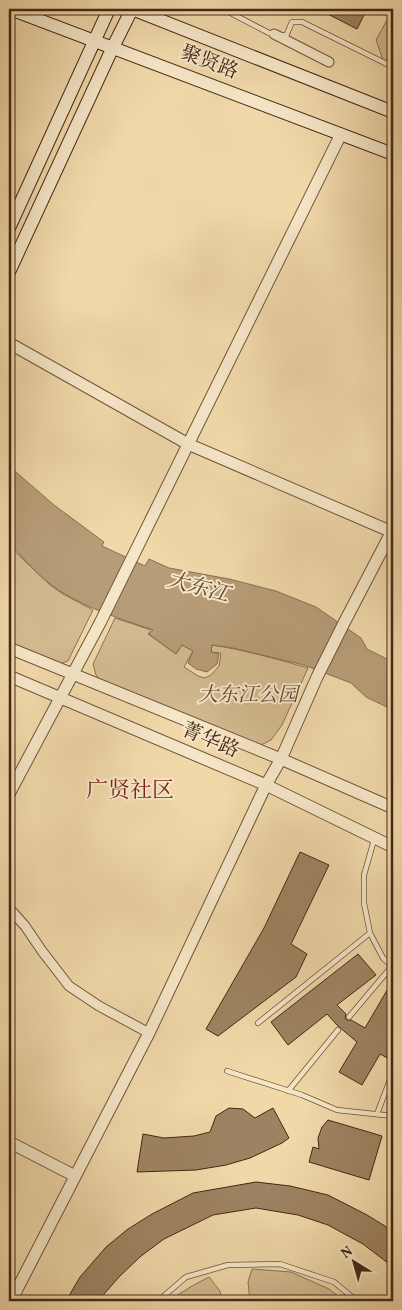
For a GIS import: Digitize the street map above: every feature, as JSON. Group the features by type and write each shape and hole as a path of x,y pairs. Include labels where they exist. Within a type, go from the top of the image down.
{"main road":[{"name":"聚贤路","path":"10,9 393,154"},
{"path":"9,228 109,9"},
{"name":"聚贤路","path":"132,9 393,112"},
{"path":"9,272 132,9"}],"street":[{"path":"274,34 329,62"},
{"path":"9,794 100,624 341,134"},
{"path":"9,343 188,444 393,530 344,623 281,759 266,785 149,1033 10,1301"},
{"path":"9,648 281,759 393,808"},
{"name":"菁华路","path":"9,676 266,785 393,847"},
{"path":"9,908 25,926 69,986 99,1006 149,1033"},
{"path":"9,1142 76,1176"}],"lane":[{"path":"223,9 270,33 286,36 292,22 302,22 393,67"},
{"path":"350,1018 392,966 383,958 370,933 364,903 364,876 374,838"},
{"path":"258,1022 370,933"},
{"path":"288,1091 338,1030"},
{"path":"227,1071 302,1095 337,1110 393,1116"},
{"path":"377,1114 393,1072"},
{"path":"158,1301 186,1276 228,1265 280,1264 334,1282 357,1301"}],"green space":[{"path":"393,9 393,61 383,60 376,40"},
{"path":"9,546 50,585 93,610 68,661 60,664 9,645"},
{"name":"大东江公园","path":"115,618 151,630 148,634 176,654 182,645 193,651 184,667 205,678 211,675 219,666 221,653 211,652 212,645 248,652 308,668 282,725 271,740 259,746 104,683 96,675 93,664"},
{"path":"252,1269 291,1272 329,1289 344,1301 250,1301 248,1282"},
{"path":"209,1277 220,1291 222,1301 168,1301 192,1286"}],"water":[{"name":"大东江","path":"9,466 54,505 104,542 102,546 145,566 149,559 169,568 229,579 276,591 316,607 361,638 367,649 393,662 393,710 366,697 351,683 304,665 233,648 212,645 211,652 219,654 217,664 207,672 196,669 188,663 193,651 182,645 176,654 149,634 153,630 93,608 60,591 39,575 9,543"}],"building":[{"path":"318,9 367,9 357,29"},
{"path":"300,852 329,865 291,944 307,954 296,977 218,1036 206,1029 264,928"},
{"path":"358,954 376,975 337,1005 346,1014 345,1018 347,1020 351,1020 365,1028 393,980 393,1032 387,1043 393,1046 393,1061 380,1054 362,1085 339,1072 357,1042 327,1014 288,1045 271,1022"},
{"path":"229,1108 243,1109 255,1118 273,1108 289,1138 250,1158 226,1165 196,1170 137,1172 143,1134 164,1138 194,1136 210,1132 216,1116"},
{"path":"328,1120 382,1136 369,1180 309,1162 313,1147 319,1149 318,1138 322,1127"},
{"path":"256,1182 290,1186 328,1195 385,1226 393,1234 393,1267 363,1244 328,1225 298,1215 256,1208 213,1215 164,1239 141,1256 98,1301 66,1301 80,1277 106,1247 128,1229 193,1193"}],"district":[{"name":"广贤社区","path":"130,791"}]}
